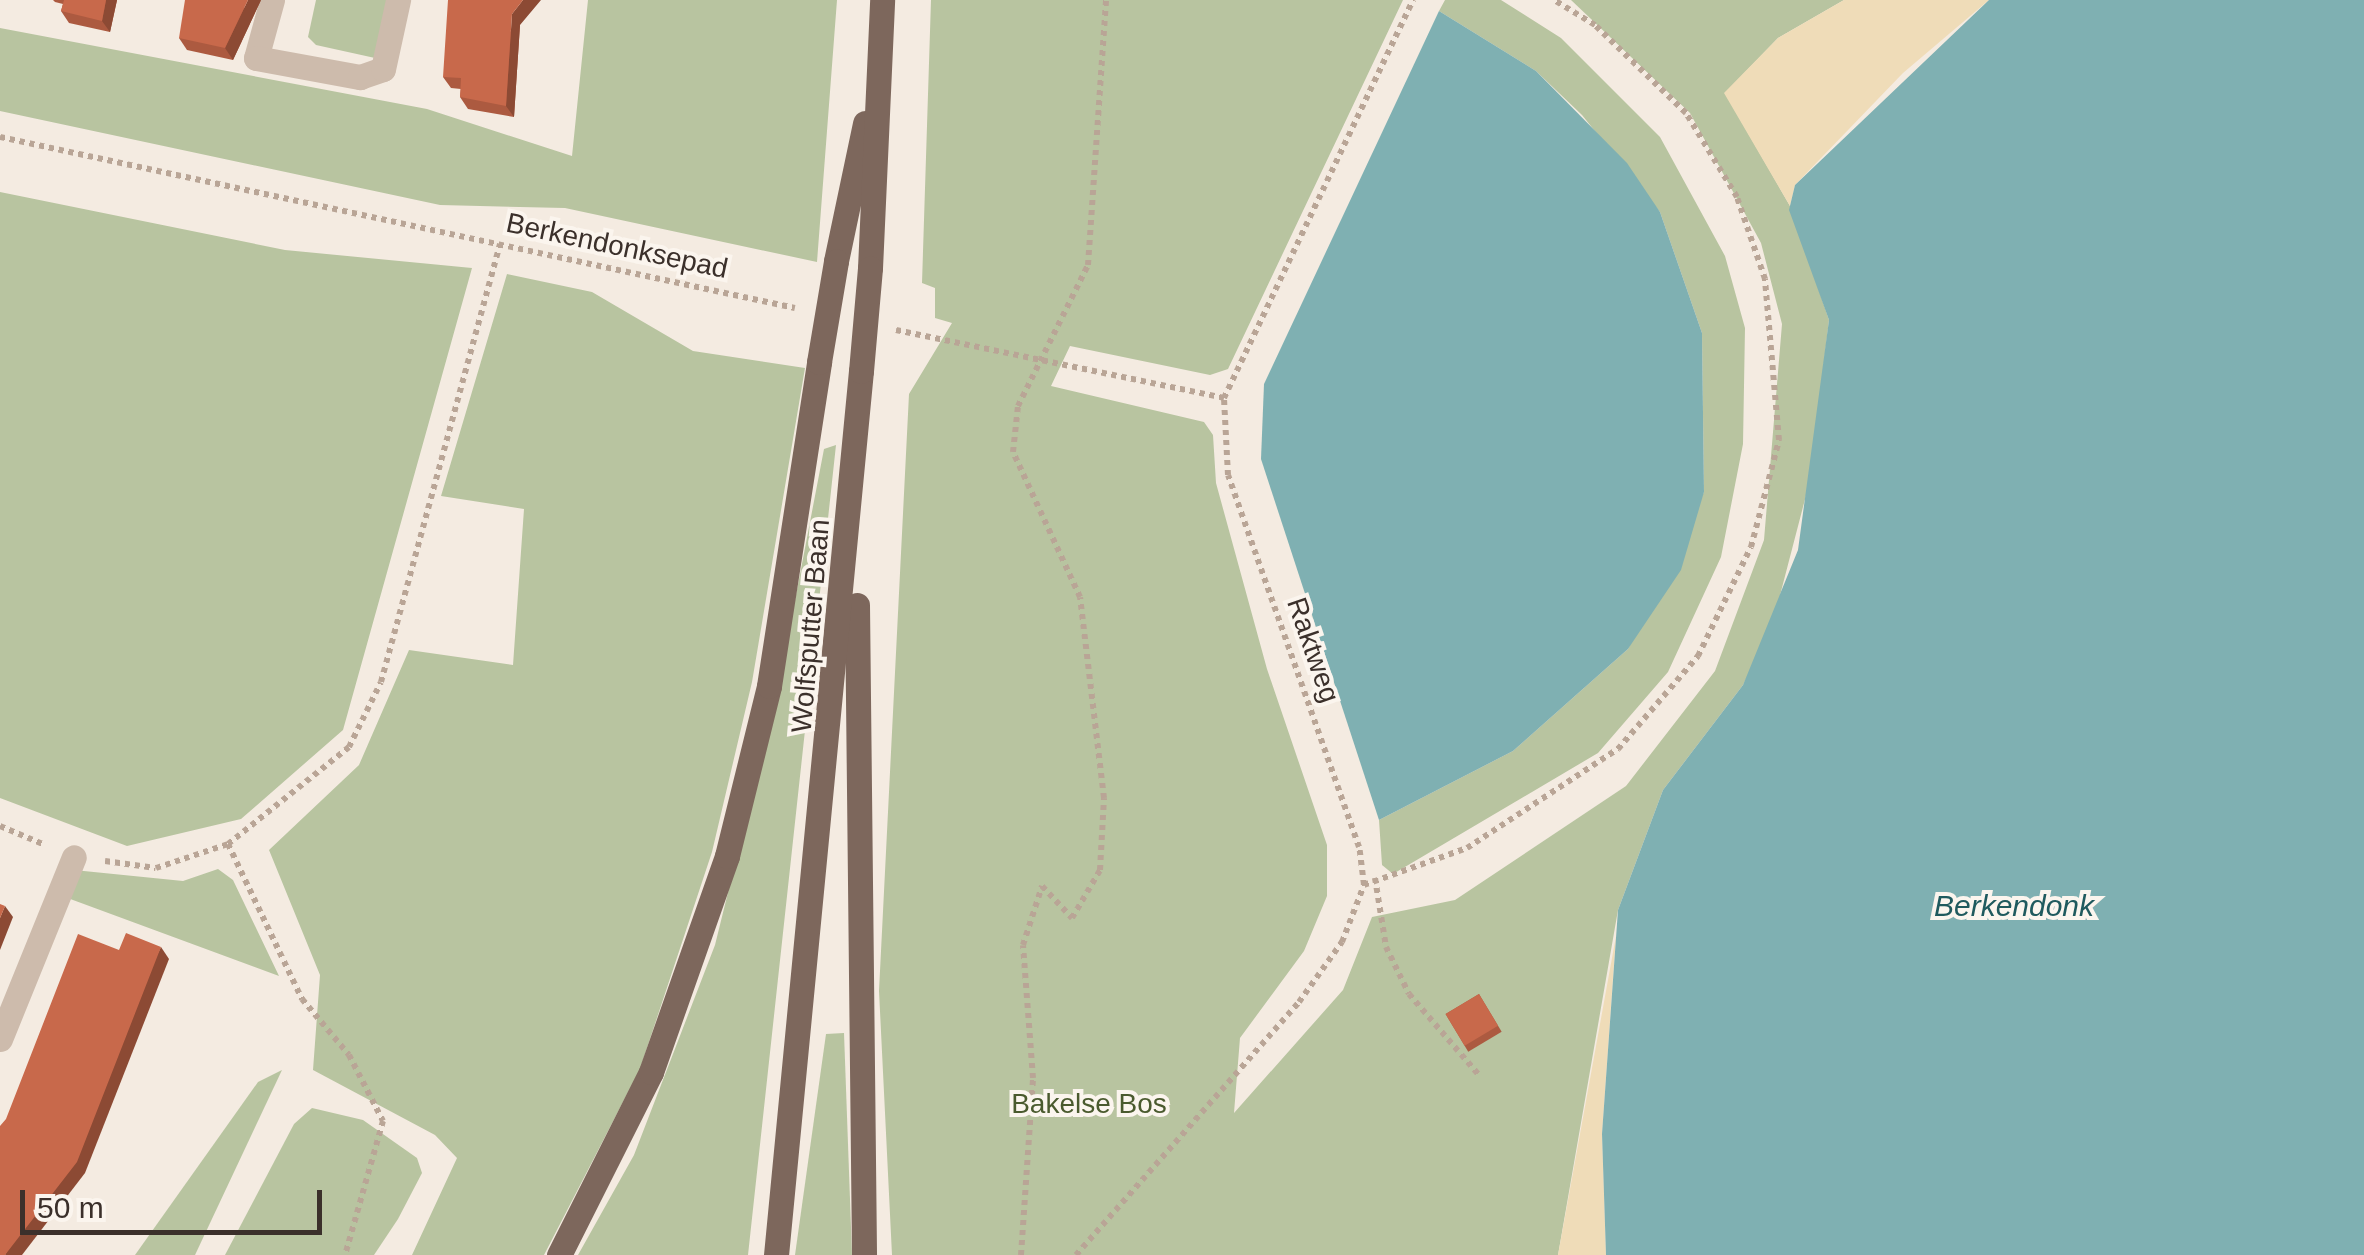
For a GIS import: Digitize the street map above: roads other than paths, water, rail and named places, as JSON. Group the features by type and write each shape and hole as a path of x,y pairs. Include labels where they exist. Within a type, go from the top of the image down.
{"main road":[{"name":"Wolfsputter Baan","path":"776,1255 855,479 870,268 882,0"},
{"path":"559,1255 651,1072 727,856 769,686 836,261 880,50"},
{"path":"855,479 864,1255"}],"street":[{"path":"272,0 256,58 360,77 384,69 398,0"},
{"path":"0,1039 74,857"}],"water":[{"name":"Berkendonk","path":"1989,0 2364,0 2364,1255 1606,1255 1602,1134 1618,910 1663,790 1743,685 1798,550 1829,320 1789,210 1795,185"},
{"path":"1439,11 1536,71 1627,163 1660,212 1702,333 1704,492 1681,570 1628,649 1513,751 1379,820 1261,459 1264,384"}],"park label":[{"name":"Bakelse Bos","path":"1089,1104"}]}
